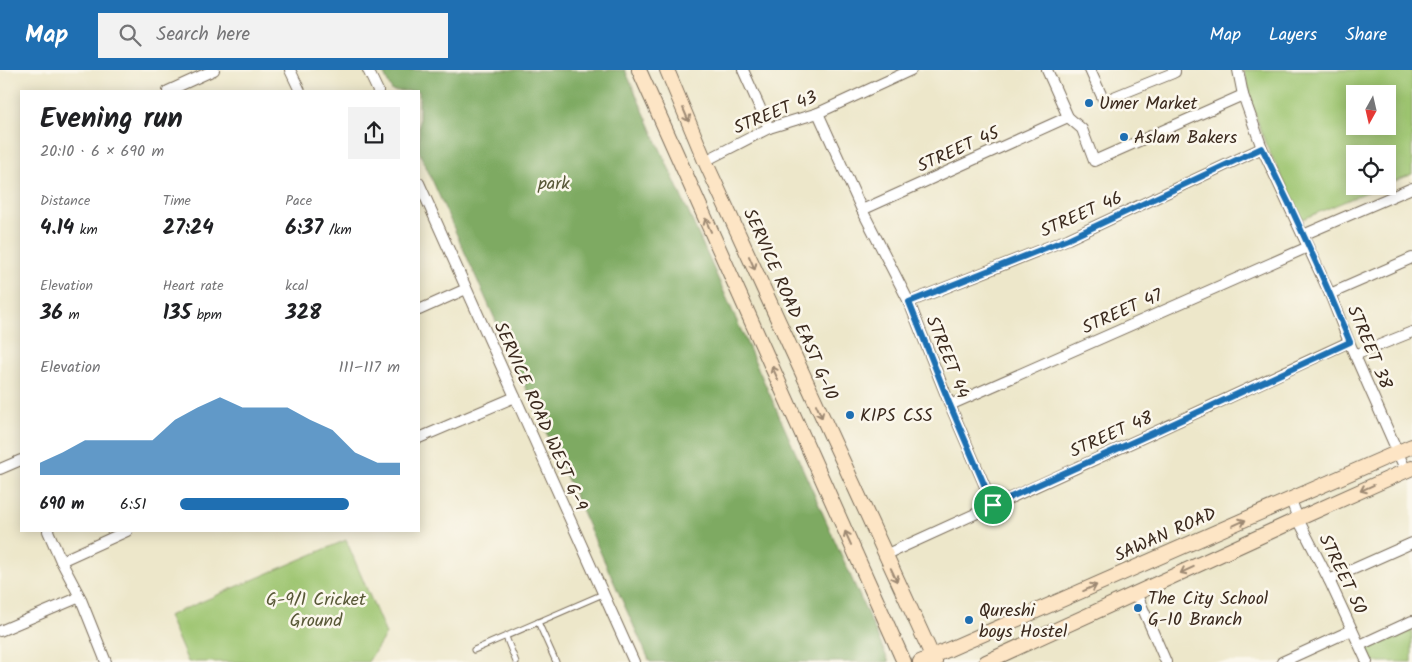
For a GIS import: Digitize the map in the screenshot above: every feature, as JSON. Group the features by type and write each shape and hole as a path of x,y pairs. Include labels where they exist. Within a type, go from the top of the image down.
{"main road":[{"path":"639,70 904,662"},
{"name":"SERVICE ROAD EAST G-10","path":"667,70 705,160 885,555 930,660"},
{"name":"SAWAN ROAD","path":"930,660 1412,446"},
{"path":"986,662 1409,470"}],"street":[{"path":"170,90 214,70"},
{"path":"290,70 300,90"},
{"path":"368,70 378,90"},
{"path":"743,70 769,128"},
{"name":"STREET 43","path":"705,160 769,128 818,113 911,70"},
{"path":"1047,70 1068,117 1082,129 1094,161 1243,95"},
{"path":"1090,70 1104,101 1173,73 1175,70"},
{"name":"STREET 38","path":"1238,70 1243,95 1262,148 1330,294 1398,452 1409,470"},
{"name":"STREET 44","path":"818,113 862,210 909,302 993,505"},
{"name":"STREET 45","path":"862,210 1068,117"},
{"name":"STREET 46","path":"909,302 1068,239 1262,148"},
{"name":"SERVICE ROAD WEST G-9","path":"420,185 634,662"},
{"path":"1303,235 1412,188"},
{"path":"420,212 430,207"},
{"name":"STREET 47","path":"950,405 1308,247"},
{"path":"1330,294 1412,258"},
{"path":"420,310 466,289"},
{"path":"1355,355 1412,332"},
{"name":"STREET 48","path":"885,555 1350,342"},
{"path":"420,438 515,397"},
{"path":"0,469 20,463"},
{"name":"STREET 50","path":"1291,500 1298,519 1360,644 1367,662"},
{"path":"48,532 80,597 106,662"},
{"path":"61,561 125,532"},
{"path":"1329,580 1412,543"},
{"path":"1136,593 1166,662"},
{"path":"0,631 80,597"},
{"path":"1360,644 1412,621"},
{"path":"1282,662 1352,630"}],"lane":[{"path":"474,650 603,593"},
{"path":"538,622 556,662"},
{"path":"506,637 516,662"}],"green space":[{"name":"park","path":"382,70 625,70 889,662 650,662 420,153 420,90 392,90"},
{"path":"1244,70 1412,70 1412,174 1396,181 1396,145 1346,145 1346,195 1360,195 1303,219 1266,145 1253,108"},
{"name":"G-9/1 Cricket Ground","path":"346,540 386,634 368,662 188,662 168,616"},
{"path":"1412,627 1412,662 1373,662 1366,648"}],"place":[{"name":"Umer Market","path":"1089,103"},
{"name":"Aslam Bakers","path":"1124,137"},
{"name":"KIPS CSS","path":"850,415"},
{"name":"The City School G-10 Branch","path":"1138,608"},
{"name":"Qureshi boys Hostel","path":"969,620"}],"route":[{"path":"1262,148 1330,294 1350,342 993,505 909,302 1068,239 1262,148"}]}
